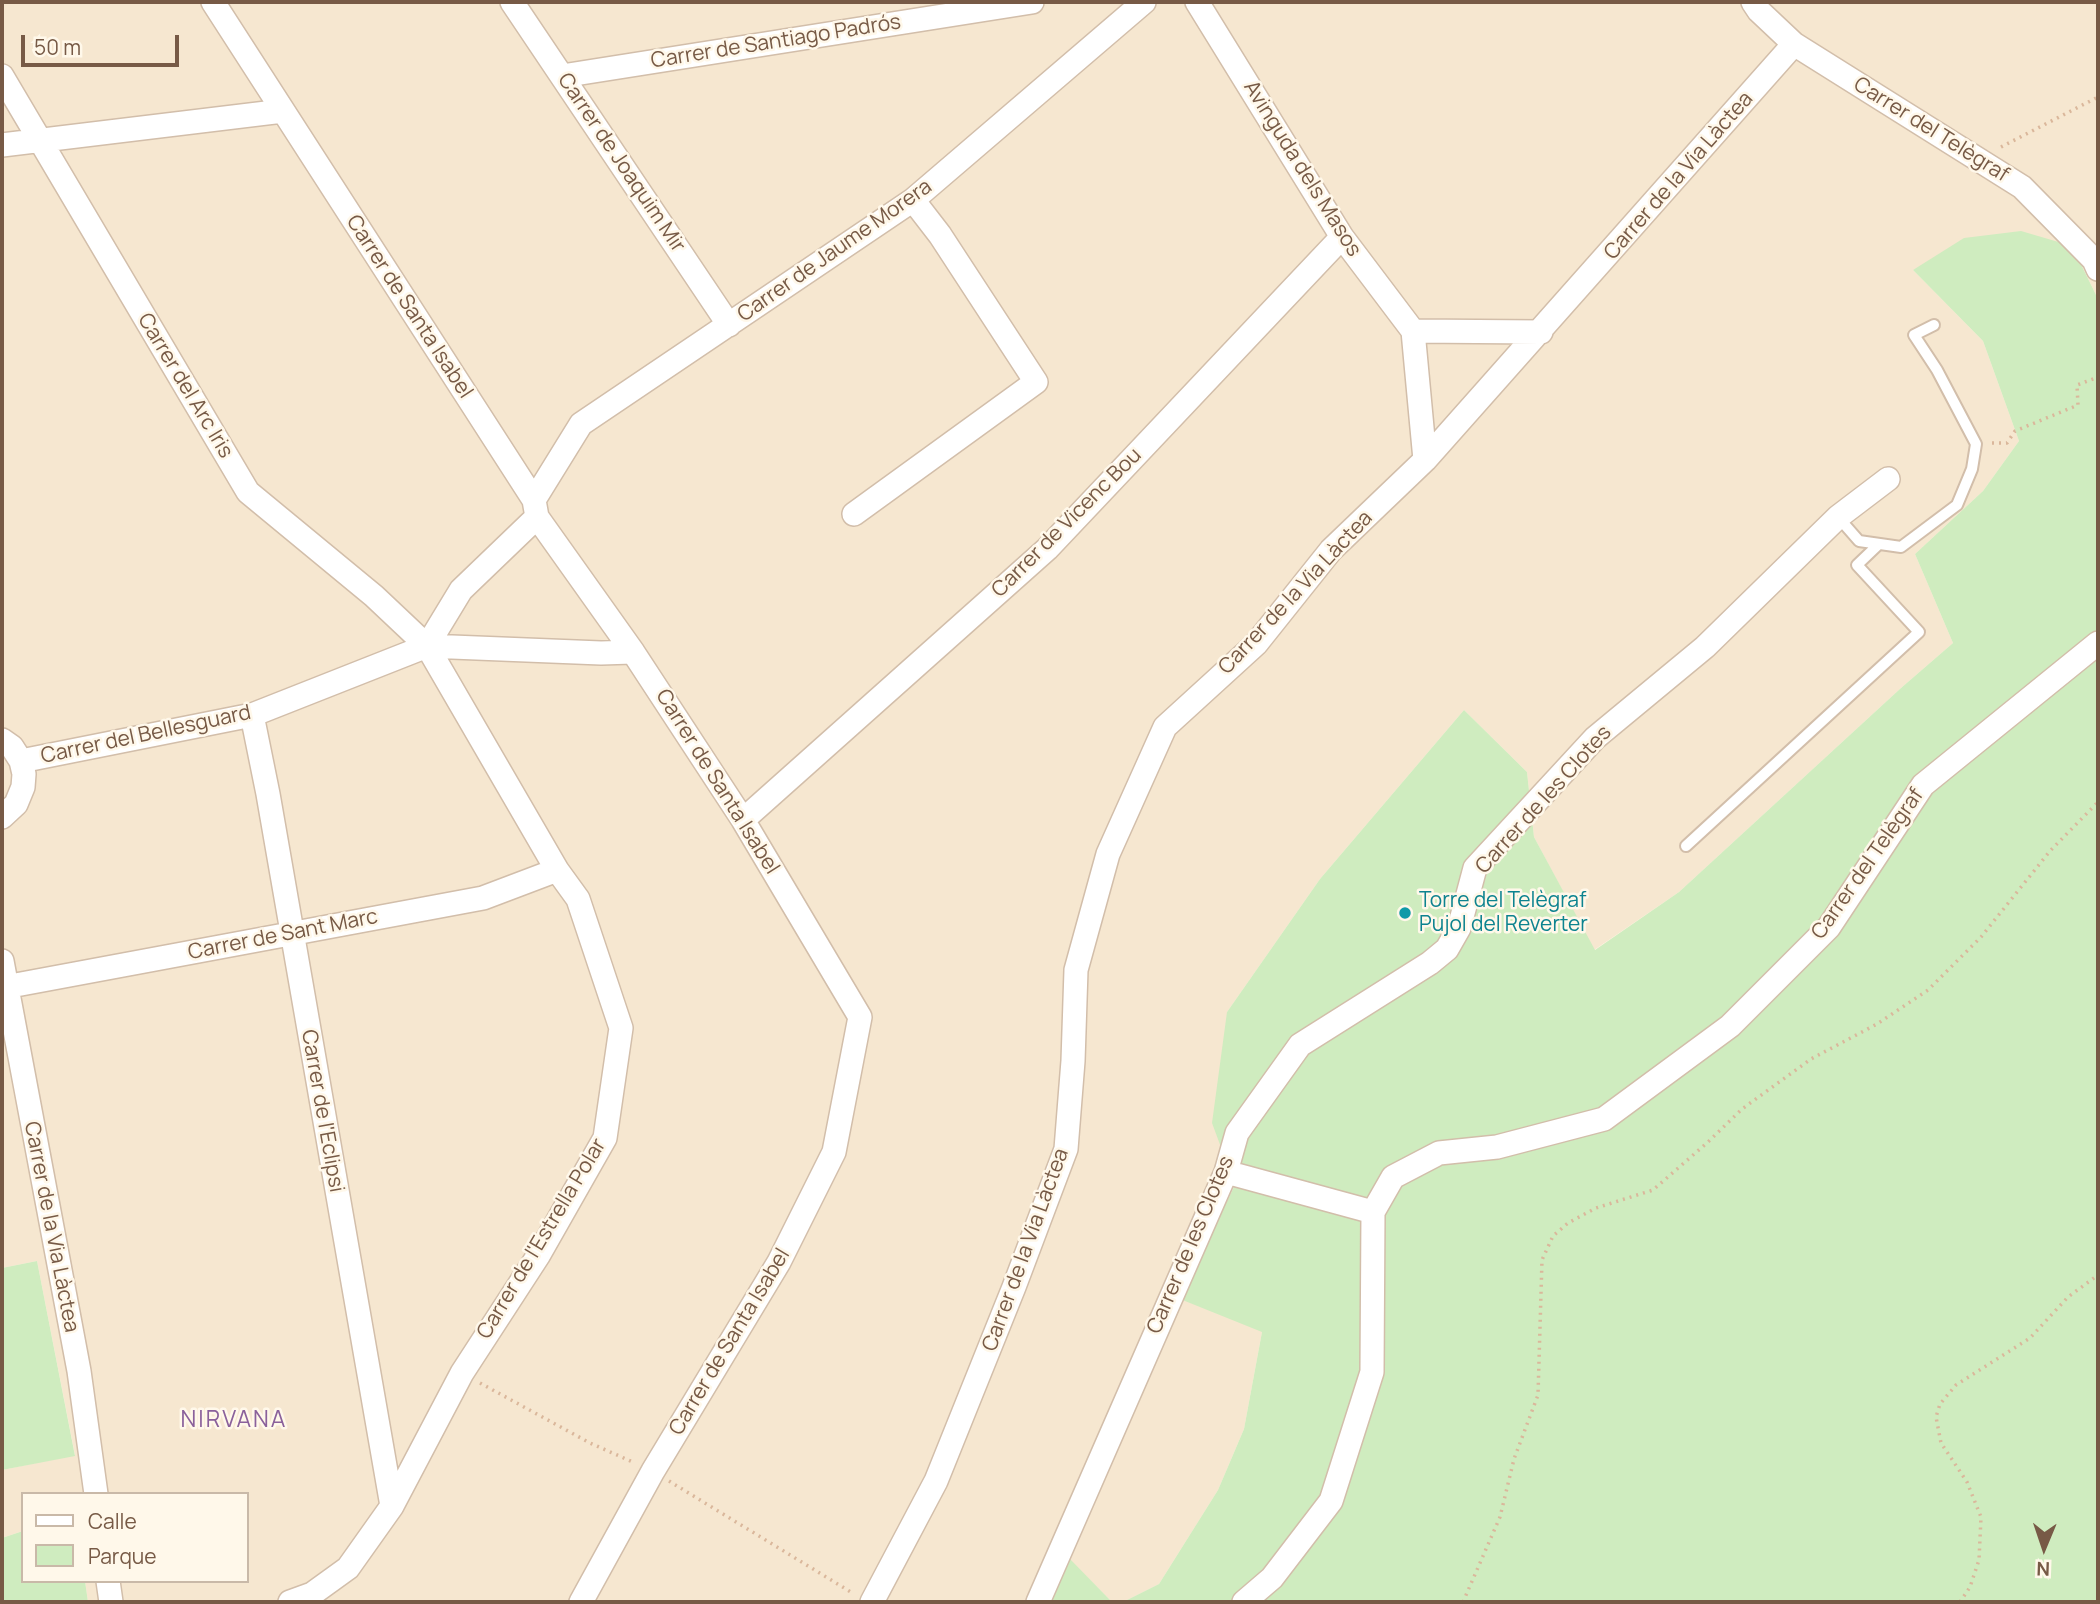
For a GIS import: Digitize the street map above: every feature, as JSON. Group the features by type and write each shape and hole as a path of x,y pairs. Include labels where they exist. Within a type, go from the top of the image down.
{"street":[{"name":"Carrer de Santa Isabel","path":"212,2 536,509 743,820 860,1017 834,1152 779,1262 653,1471 581,1602"},
{"name":"Carrer de Joaquim Mir","path":"512,2 729,325"},
{"name":"Carrer de Santiago Padrós","path":"562,76 1032,2"},
{"name":"Carrer de Jaume Morera","path":"536,509 581,424 913,200 1144,2"},
{"name":"Avinguda dels Masos","path":"1197,2 1342,237 1413,331"},
{"name":"Carrer del Telègraf","path":"1753,2 1794,44 2022,187 2094,260 2098,269"},
{"name":"Carrer de la Via Làctea","path":"872,1602 936,1481 1066,1149 1076,970 1108,854 1165,727 1256,644 1331,550 1425,460 1794,44"},
{"name":"Carrer del Arc Iris","path":"2,76 248,492 374,596 427,646"},
{"path":"2,145 283,111"},
{"path":"853,514 1036,382 940,235 913,200"},
{"name":"Carrer de Vicenc Bou","path":"743,820 1047,549 1342,237"},
{"path":"1425,460 1413,331 1541,332"},
{"name":"Carrer de les Clotes","path":"1038,1602 1226,1172 1237,1133 1300,1045 1447,950 1459,928 1475,868 1595,738 1705,647 1838,517 1888,479"},
{"path":"427,646 461,590 536,509"},
{"name":"Carrer del Telègraf","path":"1373,1212 1394,1177 1438,1153 1497,1147 1604,1119 1730,1026 1829,927 1923,785 2098,643"},
{"name":"Carrer del Bellesguard","path":"21,761 253,715 427,646 633,652"},
{"name":"Carrer de l'Estrella Polar","path":"290,1602 312,1594 348,1568 392,1506 462,1373 538,1256 605,1138 621,1028 578,900 557,870 427,646"},
{"name":"Carrer de l'Eclipsi","path":"253,715 392,1506"},
{"path":"2,740 12,747 21,761 24,774 23,788 16,804 2,817"},
{"name":"Carrer de Sant Marc","path":"5,986 483,898 557,870"},
{"name":"Carrer de la Via Làctea","path":"2,961 79,1371 96,1492"},
{"path":"1226,1172 1373,1212 1371,1372 1331,1501 1272,1578 1244,1602"},
{"path":"108,1583 111,1602"}],"lane":[{"path":"1838,517 1859,541 1901,547 1957,505 1972,469 1976,444 1937,370 1914,335 1934,325"},
{"path":"1686,846 1919,632 1857,565 1879,544"}],"path":[{"path":"1977,159 2098,97"},
{"path":"1976,444 1972,443 2007,443 2015,431 2078,405 2077,385 2098,377"},
{"path":"1463,1602 1500,1517 1514,1459 1538,1395 1542,1260 1553,1236 1568,1223 1596,1208 1653,1190 1752,1102 1811,1059 1877,1024 1928,990 1981,937 2050,850 2098,802"},
{"path":"1960,1602 1970,1587 1979,1560 1981,1517 1967,1482 1941,1443 1936,1417 1940,1404 1956,1385 2030,1338 2068,1297 2098,1275"}],"shaded area":[{"path":"2,2 2098,2 2098,299 2072,246 1913,270 1983,341 2019,441 1983,491 1915,554 1953,643 1679,892 1594,950 1534,837 1527,772 1464,710 1320,879 1227,1012 1235,1185 1262,1332 1244,1429 1218,1490 1159,1584 1123,1602 1112,1602 1069,1559 1049,1602 88,1602 85,1583 248,1583 248,1492 21,1492 21,1532 2,1538 2,1470 75,1455 37,1261 2,1268"}],"green space":[{"path":"2021,231 2072,246 2098,299 2098,1602 1123,1602 1159,1584 1218,1490 1244,1429 1262,1332 1180,1299 1235,1185 1212,1123 1227,1012 1320,879 1464,710 1527,772 1534,837 1595,950 1679,892 1953,643 1915,554 1983,491 2019,441 1983,341 1913,270 1964,238"},
{"path":"37,1261 75,1456 2,1470 2,1268"},
{"path":"21,1532 21,1583 85,1583 88,1602 2,1602 2,1538"},
{"path":"1069,1558 1112,1602 1049,1602"}],"place":[{"name":"Torre del Telègraf Pujol del Reverter","path":"1405,913"}],"district":[{"name":"NIRVANA","path":"234,1421"}]}
